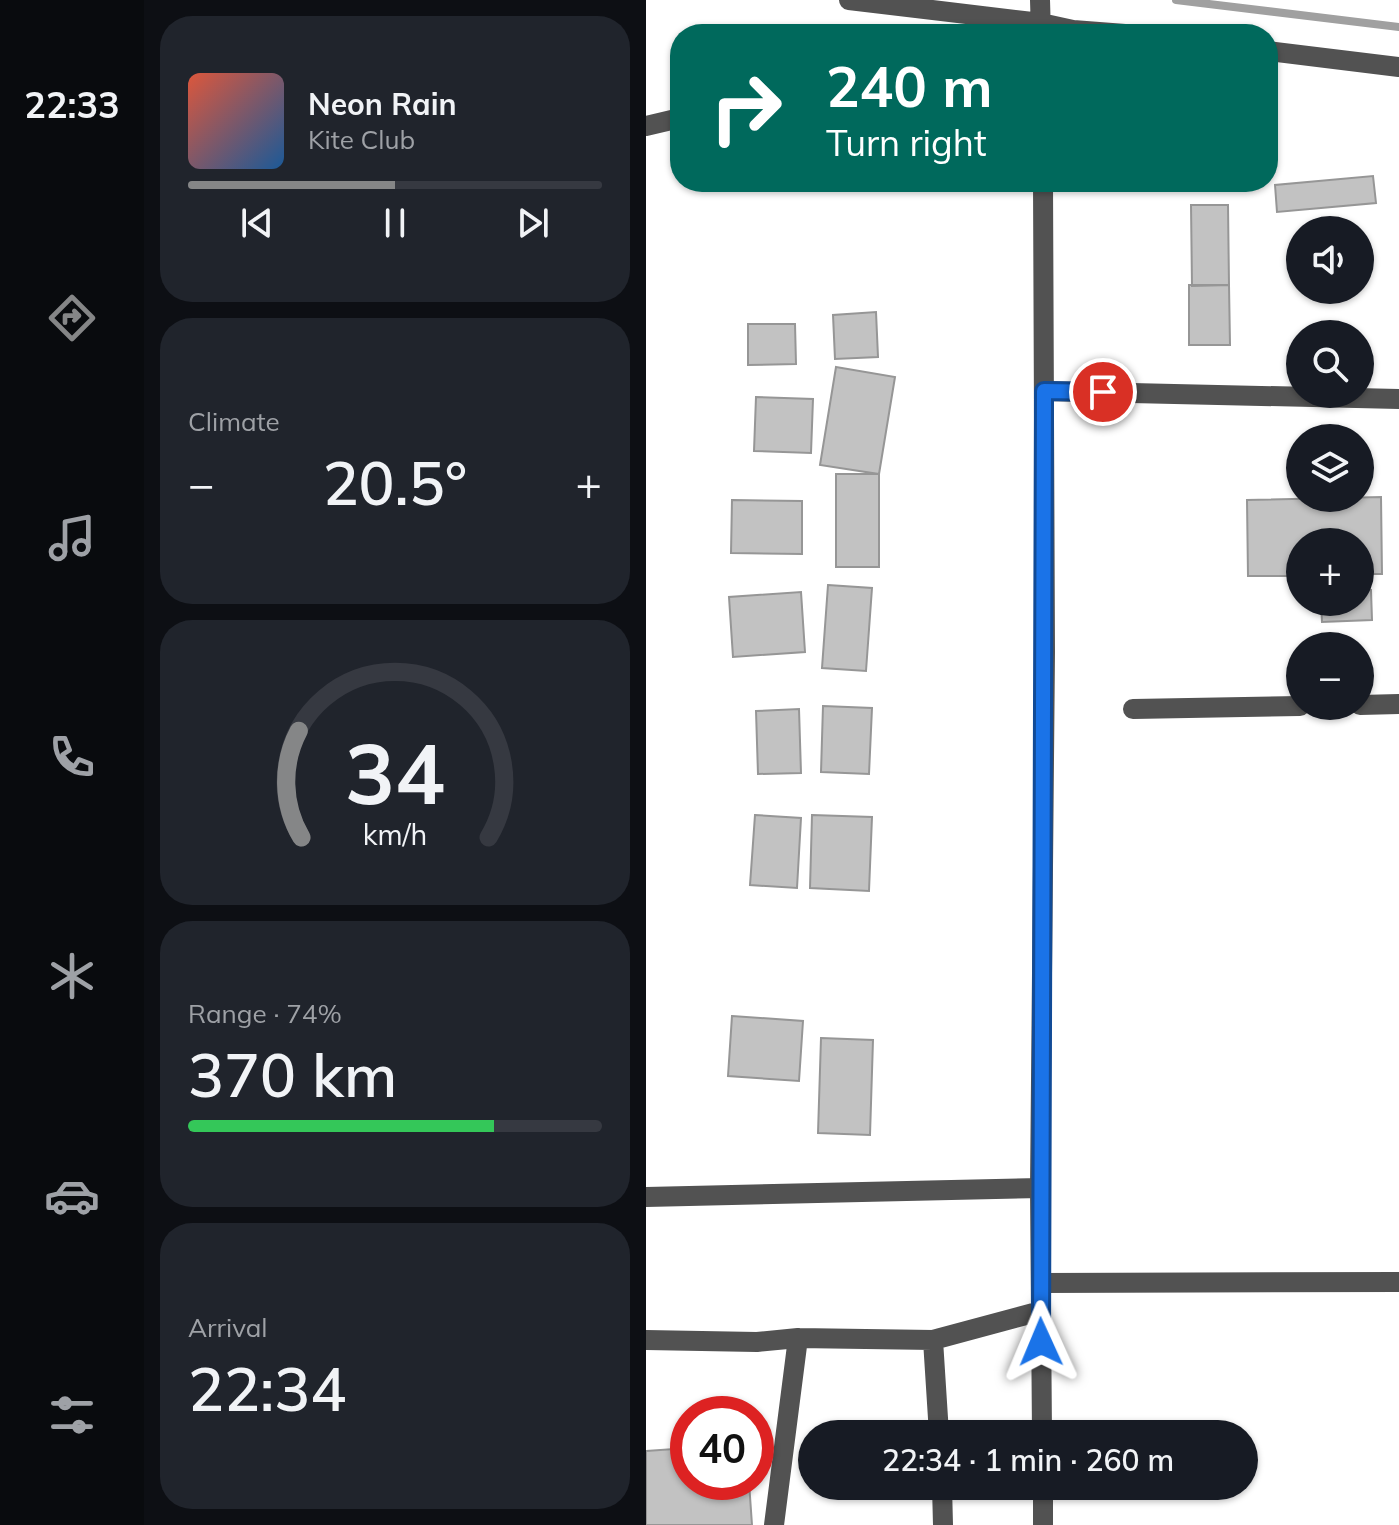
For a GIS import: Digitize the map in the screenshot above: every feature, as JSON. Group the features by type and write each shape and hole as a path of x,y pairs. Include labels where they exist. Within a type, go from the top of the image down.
{"street":[{"path":"849,0 1014,24"},
{"path":"1040,0 1041,24"},
{"path":"1278,52 1399,67"},
{"path":"646,126 670,120"},
{"path":"1042,1420 1040,1188 1045,668 1043,192"},
{"path":"1044,391 1399,399"},
{"path":"1374,705 1399,704"},
{"path":"1133,709 1286,706"},
{"path":"646,1197 1040,1188"},
{"path":"1041,1283 1399,1282"},
{"path":"646,1340 933,1340 1041,1311"},
{"path":"774,1525 798,1338"},
{"path":"933,1340 938,1420"},
{"path":"942,1500 943,1525"},
{"path":"1043,1500 1043,1525"}],"building":[{"path":"1373,176 1376,203 1277,212 1278,185"},
{"path":"1191,205 1228,205 1229,285 1192,286"},
{"path":"1189,285 1229,285 1230,345 1189,345"},
{"path":"876,312 878,357 835,359 833,315"},
{"path":"748,324 795,324 796,364 748,365"},
{"path":"836,367 895,377 879,474 820,465"},
{"path":"756,397 813,399 811,453 754,451"},
{"path":"836,474 879,474 879,567 836,567"},
{"path":"1374,497 1381,497 1382,574 1374,574 1374,528 1286,528 1286,576 1248,576 1247,500 1286,499 1286,512 1374,512"},
{"path":"732,500 802,501 802,554 731,553"},
{"path":"828,585 872,588 866,671 822,668"},
{"path":"801,592 805,652 733,657 729,597"},
{"path":"1322,616 1372,616 1372,620 1322,622"},
{"path":"823,706 872,708 869,774 821,772"},
{"path":"799,709 801,773 758,774 756,711"},
{"path":"755,815 801,818 797,888 750,885"},
{"path":"812,815 872,817 869,891 810,888"},
{"path":"732,1016 803,1021 799,1081 728,1076"},
{"path":"821,1038 873,1040 870,1135 818,1133"},
{"path":"670,1449 670,1500 750,1500 752,1525 646,1525 646,1451"}],"waterway":[{"path":"1176,0 1399,27"}],"route":[{"path":"1041,1342 1044,391 1103,392"}]}
